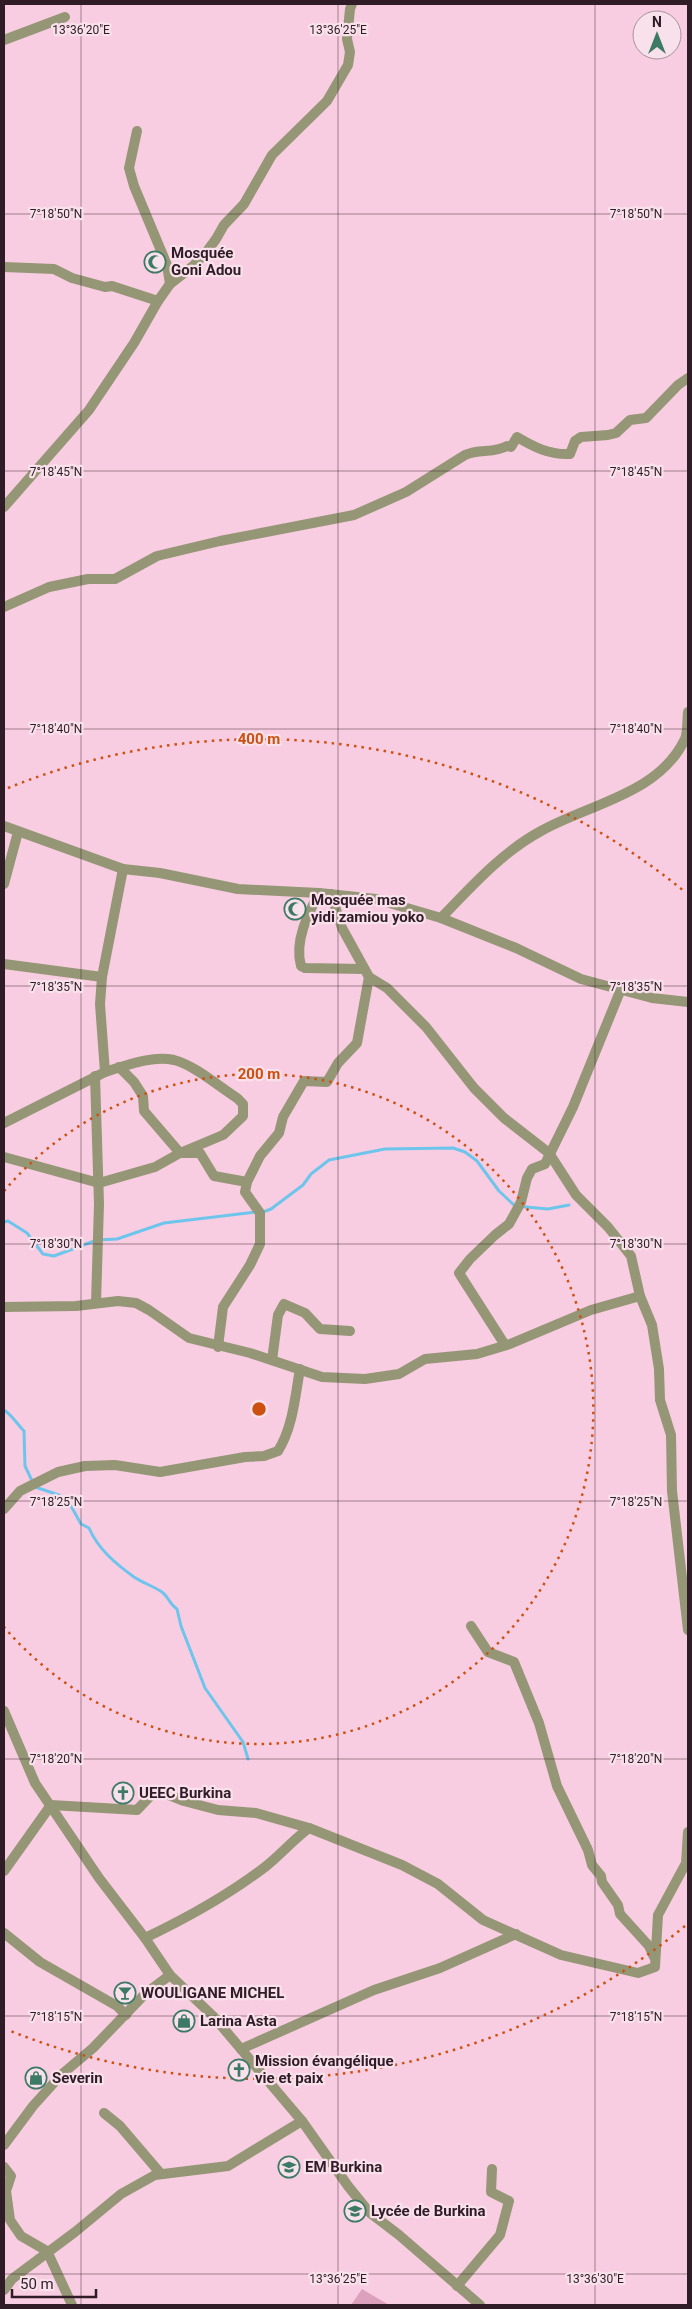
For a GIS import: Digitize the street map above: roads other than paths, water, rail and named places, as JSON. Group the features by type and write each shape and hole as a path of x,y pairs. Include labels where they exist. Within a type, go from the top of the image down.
{"street":[{"path":"4,507 89,410 134,343 170,284 205,254 224,225 244,204 272,155 327,101 348,65 348,30 352,4"},
{"path":"4,40 65,17"},
{"path":"137,131 129,168 134,186 167,265 170,284"},
{"path":"4,267 29,266 54,269 72,278 105,287 112,286 158,301"},
{"path":"4,607 49,587 88,578 115,578 157,556 220,540 354,515 406,492 465,454 474,450 494,452 507,446 511,447 517,437 544,452 570,454 575,441 581,437 608,436 616,433 630,420 646,418 678,385 688,378"},
{"path":"441,918 493,865 540,831 633,790 653,777 671,761 686,737 688,712"},
{"path":"4,826 123,869 160,873 238,889 319,893 376,899 441,918 516,948 581,979 652,998 688,1002"},
{"path":"4,884 18,832"},
{"path":"105,1072 100,1004 102,977 123,869"},
{"path":"319,893 302,932 300,943 301,966 304,968 367,973"},
{"path":"331,894 342,928 367,973 388,988 426,1027 474,1088 504,1118 549,1153 576,1195 608,1227 630,1256 640,1296 652,1326 659,1369 660,1400 671,1435 672,1491 688,1630"},
{"path":"4,964 102,977"},
{"path":"218,1347 224,1307 250,1265 260,1244 260,1213 245,1192 247,1182 260,1156 279,1133 283,1117 304,1081 327,1082 338,1063 357,1043 367,973"},
{"path":"505,1345 459,1273 495,1235 509,1224 520,1202 527,1178 532,1169 545,1164 573,1107 620,989"},
{"path":"4,1123 95,1076 119,1067 161,1059 174,1060 194,1069 243,1104 243,1116 223,1135 180,1153 155,1167 98,1183 4,1157"},
{"path":"119,1067 134,1082 143,1096 144,1111 180,1153 200,1153 214,1176 247,1182"},
{"path":"95,1076 98,1183 96,1303"},
{"path":"4,1307 76,1306 118,1301 136,1303 150,1310 168,1326 189,1338 272,1360 322,1377 365,1379 399,1374 425,1359 476,1354 505,1345 591,1310 640,1296"},
{"path":"272,1360 278,1315 284,1304 305,1313 320,1329 350,1331"},
{"path":"4,1510 20,1491 58,1472 85,1466 115,1465 160,1472 245,1457 264,1456 278,1451 286,1440 300,1369"},
{"path":"471,1626 488,1652 514,1662 539,1723 557,1786 588,1850 592,1865 601,1876 602,1882 618,1905 620,1914 649,1946 655,1967"},
{"path":"5,1716 35,1783 98,1878 145,1938 170,1975 213,2016 302,2121 369,2212 480,2305"},
{"path":"51,1805 137,1810 156,1790 184,1801 218,1810 256,1813 309,1828 402,1864 438,1884 483,1920 571,1958 638,1973 655,1967"},
{"path":"4,1871 51,1805"},
{"path":"145,1938 189,1917 230,1891 267,1866 309,1828"},
{"path":"655,1967 658,1915 686,1863 688,1832"},
{"path":"4,1933 40,1962 117,2006 126,2015"},
{"path":"241,2049 374,1990 440,1968 516,1934"},
{"path":"4,2145 33,2106 61,2075 93,2048 145,1994 170,1975"},
{"path":"104,2113 120,2126 162,2174"},
{"path":"4,2290 12,2279 47,2251 75,2232 121,2194 155,2175 228,2166 302,2121"},
{"path":"4,2167 11,2176 6,2191 10,2220 21,2236 47,2251 72,2305"},
{"path":"457,2286 500,2235 509,2201 491,2192 492,2169"}],"waterway":[{"path":"263,1212 271,1209 303,1185 311,1174 329,1160 385,1149 453,1148 465,1152 477,1161 499,1191 515,1206 548,1209 569,1205"},
{"path":"4,1222 8,1221 27,1233 43,1254 54,1256 97,1240 117,1239 164,1223 256,1212"},
{"path":"4,1410 24,1431 25,1466 35,1487 59,1495 71,1506 81,1524 89,1528 97,1543 108,1556 134,1577 162,1592 177,1609 181,1626 205,1688 243,1742 248,1759"}],"place":[{"name":"Mosquée Goni Adou","path":"155,262"},
{"name":"Mosquée mas yidi zamiou yoko","path":"295,909"},
{"name":"UEEC Burkina","path":"123,1793"},
{"name":"WOULIGANE MICHEL","path":"125,1993"},
{"name":"Larina Asta","path":"184,2021"},
{"name":"Mission évangélique vie et paix","path":"239,2070"},
{"name":"Severin","path":"36,2078"},
{"name":"EM Burkina","path":"289,2167"},
{"name":"Lycée de Burkina","path":"355,2211"}]}
